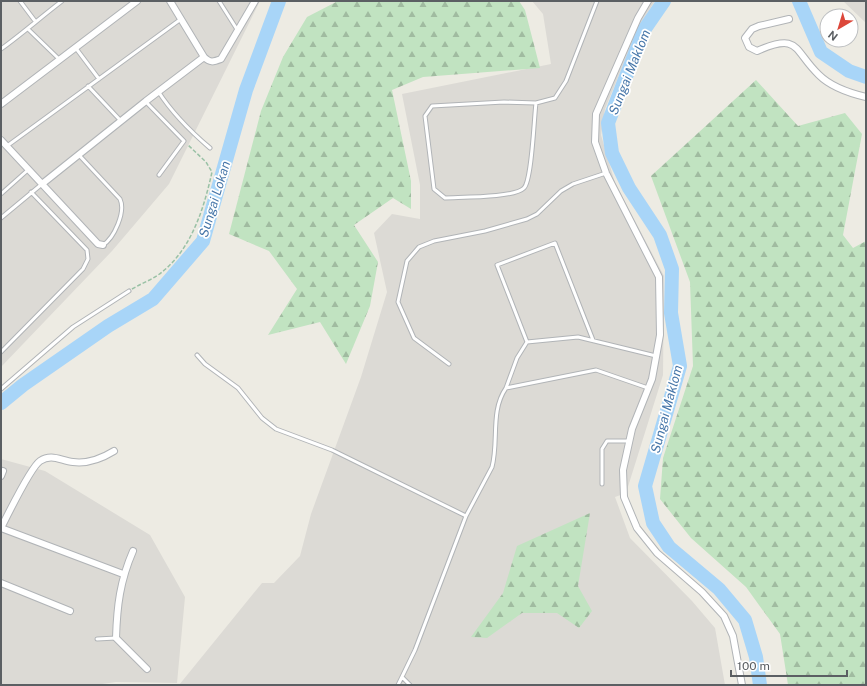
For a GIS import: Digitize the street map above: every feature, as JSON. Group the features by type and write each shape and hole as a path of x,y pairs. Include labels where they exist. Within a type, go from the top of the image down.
{"street":[{"path":"1,104 74,47 137,1"},
{"path":"170,1 204,57 209,62 214,62 221,59 255,1"},
{"path":"648,1 638,18 596,114 595,142 606,174 659,276 660,335 652,379 632,430 629,442 623,470 624,498 637,528 657,553 702,592 724,616 733,636 742,685"},
{"path":"789,19 752,30 746,38 749,46 756,51 777,44 789,43 798,48 819,75 835,86 866,97"},
{"path":"42,184 158,91 204,57"},
{"path":"1,140 98,244 103,245"},
{"path":"114,451 100,460 73,462 52,457 39,461 1,528 123,574"},
{"path":"132,552 123,574 117,609 116,638 147,669"},
{"path":"1,583 70,611"}],"lane":[{"path":"20,1 34,22"},
{"path":"1,49 62,1"},
{"path":"219,1 238,30"},
{"path":"536,103 529,176 524,188 514,194 445,198 438,194 434,189 425,116 432,106 504,102 536,103 556,98 566,81 598,1"},
{"path":"7,146 181,19"},
{"path":"28,29 59,59"},
{"path":"74,47 99,79"},
{"path":"88,86 121,121"},
{"path":"158,91 166,103 186,126 210,148"},
{"path":"146,101 184,141 159,175"},
{"path":"78,154 120,199 123,206 122,215 107,242 103,245"},
{"path":"1,194 29,169"},
{"path":"449,364 414,338 398,302 407,261 419,247 434,241 486,231 527,219 537,214 561,191 573,184 606,174"},
{"path":"1,218 42,184"},
{"path":"1,352 83,269 88,259 87,250 31,192"},
{"path":"527,342 497,265 555,242 593,340"},
{"path":"1,389 73,327 128,291"},
{"path":"398,685 415,650 466,516 492,467 494,459 494,431 501,396 506,388 517,358 527,342 578,337 656,356"},
{"path":"197,355 205,364 238,388 262,418 276,429 338,452 466,516"},
{"path":"506,388 596,370 648,388"},
{"path":"602,484 602,450 604,445 607,441 629,442"},
{"path":"97,639 116,638"},
{"path":"402,676 410,685"}],"path":[{"path":"128,291 162,273 182,252 191,238 208,189 212,172 206,162 184,141"}],"shaded area":[{"path":"1,1 260,1 169,184 112,251 1,367"},
{"path":"532,1 655,1 640,24 605,109 601,135 615,183 664,276 663,375 626,493 615,497 630,538 692,601 715,628 725,685 179,685 262,583 274,583 300,556 311,514 361,377 387,292 374,233 392,214 420,219 420,185 402,94 551,64 543,14"},
{"path":"843,1 866,1 866,23 859,16 859,8 850,8"},
{"path":"1,459 45,471 150,535 185,597 177,683 116,682 95,685 1,685"}],"green space":[{"path":"338,1 519,1 525,10 540,68 423,77 392,90 411,181 411,209 393,198 354,225 378,262 370,306 346,364 320,322 268,335 297,289 269,251 229,234 261,111 283,57 307,17"},
{"path":"756,80 798,126 845,113 862,134 843,235 853,248 866,241 866,685 788,685 780,634 746,587 691,538 660,499 663,458 693,366 690,282 651,176"},
{"path":"590,513 578,586 592,611 579,628 557,613 522,613 487,638 471,637 503,593 517,546"}],"waterway":[{"name":"Sungai Lokan","path":"1,403 23,385 108,326 153,299 203,241 246,90 279,1"},
{"name":"Sungai Maklom","path":"664,1 644,30 608,123 612,153 629,188 660,235 672,269 671,313 680,366 645,486 653,523 669,547 719,589 745,620 756,657 760,685"},
{"name":"Sungai Maklom","path":"799,1 821,52 849,71 866,77"}]}
